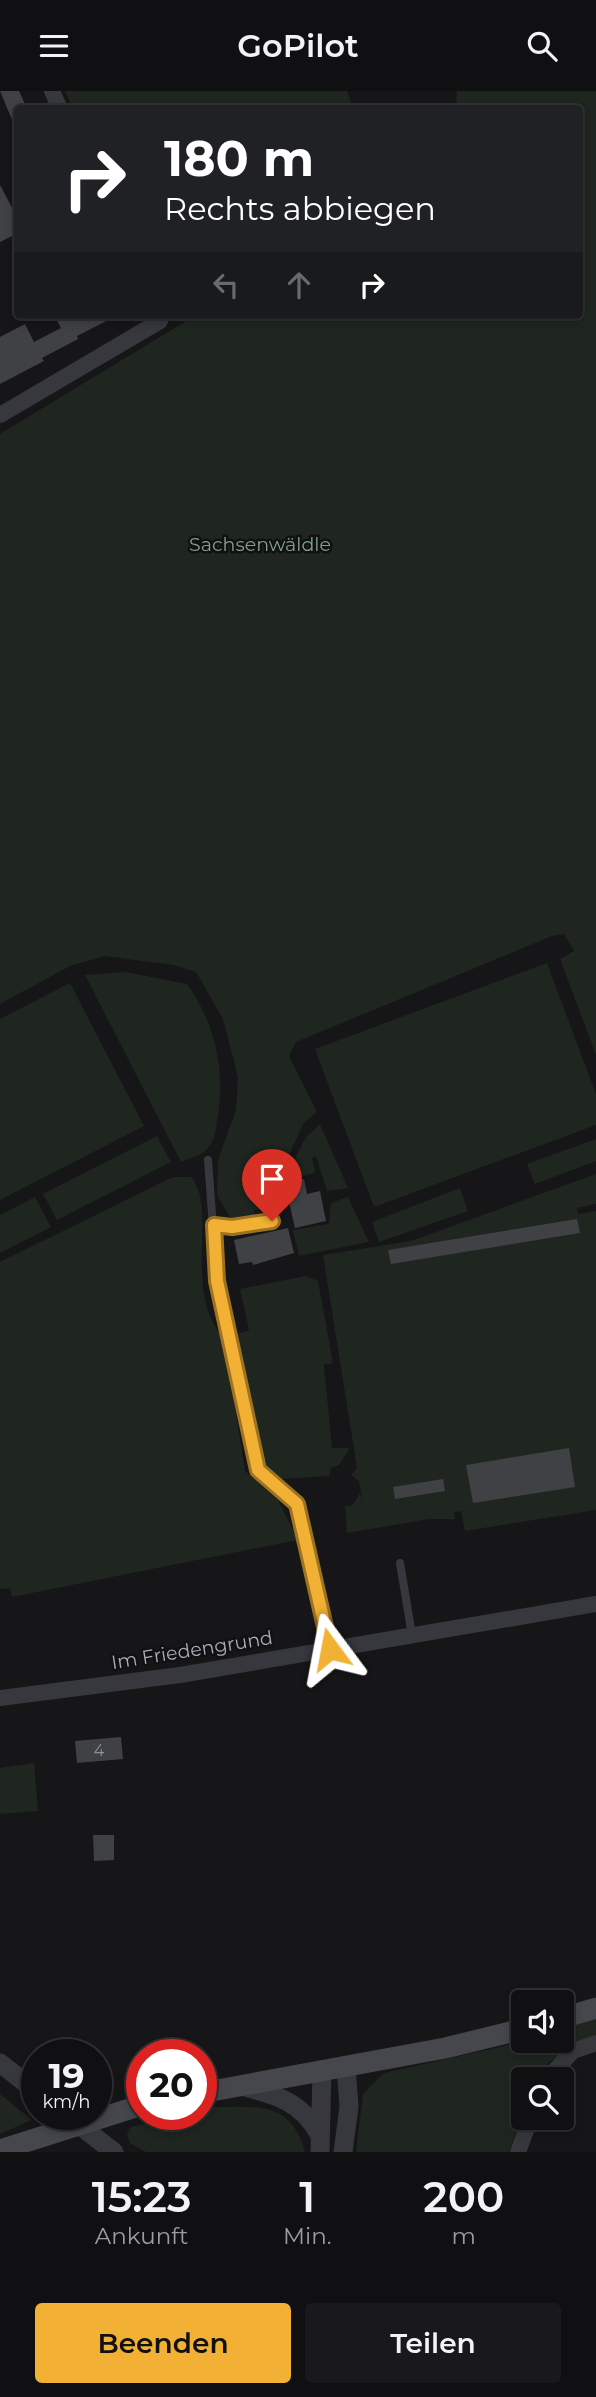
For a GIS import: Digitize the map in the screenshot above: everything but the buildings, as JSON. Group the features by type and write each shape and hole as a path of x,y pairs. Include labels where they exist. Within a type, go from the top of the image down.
{"main road":[{"path":"574,2014 596,2007"},
{"path":"217,2090 445,2048 511,2032"},
{"path":"0,2150 126,2110"}],"street":[{"path":"0,415 160,321 159,319"},
{"name":"Im Friedengrund","path":"0,1698 180,1675 596,1604"},
{"path":"558,2067 573,2051 596,2043"},
{"path":"0,2063 21,2079"},
{"path":"343,2152 349,2107 346,2066"},
{"path":"320,2143 322,2070"},
{"path":"240,2085 280,2096 298,2105 310,2116 320,2143"},
{"path":"86,2130 114,2152"},
{"path":"518,2152 526,2130"}],"lane":[{"path":"208,1160 217,1281 258,1470 297,1504 330,1649"},
{"path":"214,1225 232,1227 272,1221 274,1195"},
{"path":"400,1563 412,1635"}],"green space":[{"path":"65,91 347,91 352,105 72,105"},
{"name":"Sachsenwäldle","path":"457,91 596,91 596,1055 560,959 574,951 564,934 552,936 296,1042 289,1056 317,1112 304,1123 264,1208 254,1210 255,1219 236,1219 229,1216 217,1195 218,1160 236,1110 238,1077 223,1019 196,972 174,965 104,956 70,966 0,1004 0,434 189,319 583,319 583,105 456,105"},
{"path":"547,963 596,1094 596,1125 374,1207 315,1049"},
{"path":"125,972 187,984 212,1032 220,1085 215,1133 205,1151 181,1162 85,975"},
{"path":"70,983 144,1126 0,1200 0,1019"},
{"path":"320,1124 348,1188 327,1191 316,1156 312,1158 315,1172 282,1184 306,1137"},
{"path":"157,1136 171,1162 57,1220 43,1194"},
{"path":"596,1139 596,1161 535,1184 527,1164"},
{"path":"596,1174 596,1204 577,1208 578,1214 596,1211 596,1510 465,1531 461,1511 454,1512 455,1519 429,1519 347,1533 345,1506 352,1506 360,1493 363,1504 359,1481 351,1475 357,1468 323,1255 411,1241"},
{"path":"173,1177 191,1177 198,1190 202,1208 202,1275 205,1299 212,1319 224,1337 245,1471 278,1500 298,1540 12,1597 10,1588 0,1589 0,1262"},
{"path":"460,1188 468,1211 379,1242 372,1222"},
{"path":"35,1197 51,1227 0,1253 0,1215"},
{"path":"348,1197 369,1242 299,1256 293,1230 329,1224 331,1203"},
{"path":"306,1276 318,1281 333,1363 324,1365 332,1448 350,1448 339,1465 331,1468 329,1476 278,1479 266,1468 263,1459 234,1335 249,1330 240,1289"},
{"path":"34,1763 38,1811 0,1814 0,1768"},
{"path":"596,2017 596,2036 574,2048 574,2025"},
{"path":"511,2045 511,2053 565,2053 545,2067 511,2067 511,2130 517,2130 509,2152 356,2152 363,2094 384,2073"},
{"path":"0,2094 21,2111 21,2125 0,2134"},
{"path":"217,2107 258,2108 282,2115 291,2123 305,2152 146,2152 130,2143 127,2134 129,2130 217,2130"}],"route":[{"path":"272,1221 232,1227 214,1225 217,1281 258,1470 297,1504 330,1649"}]}
